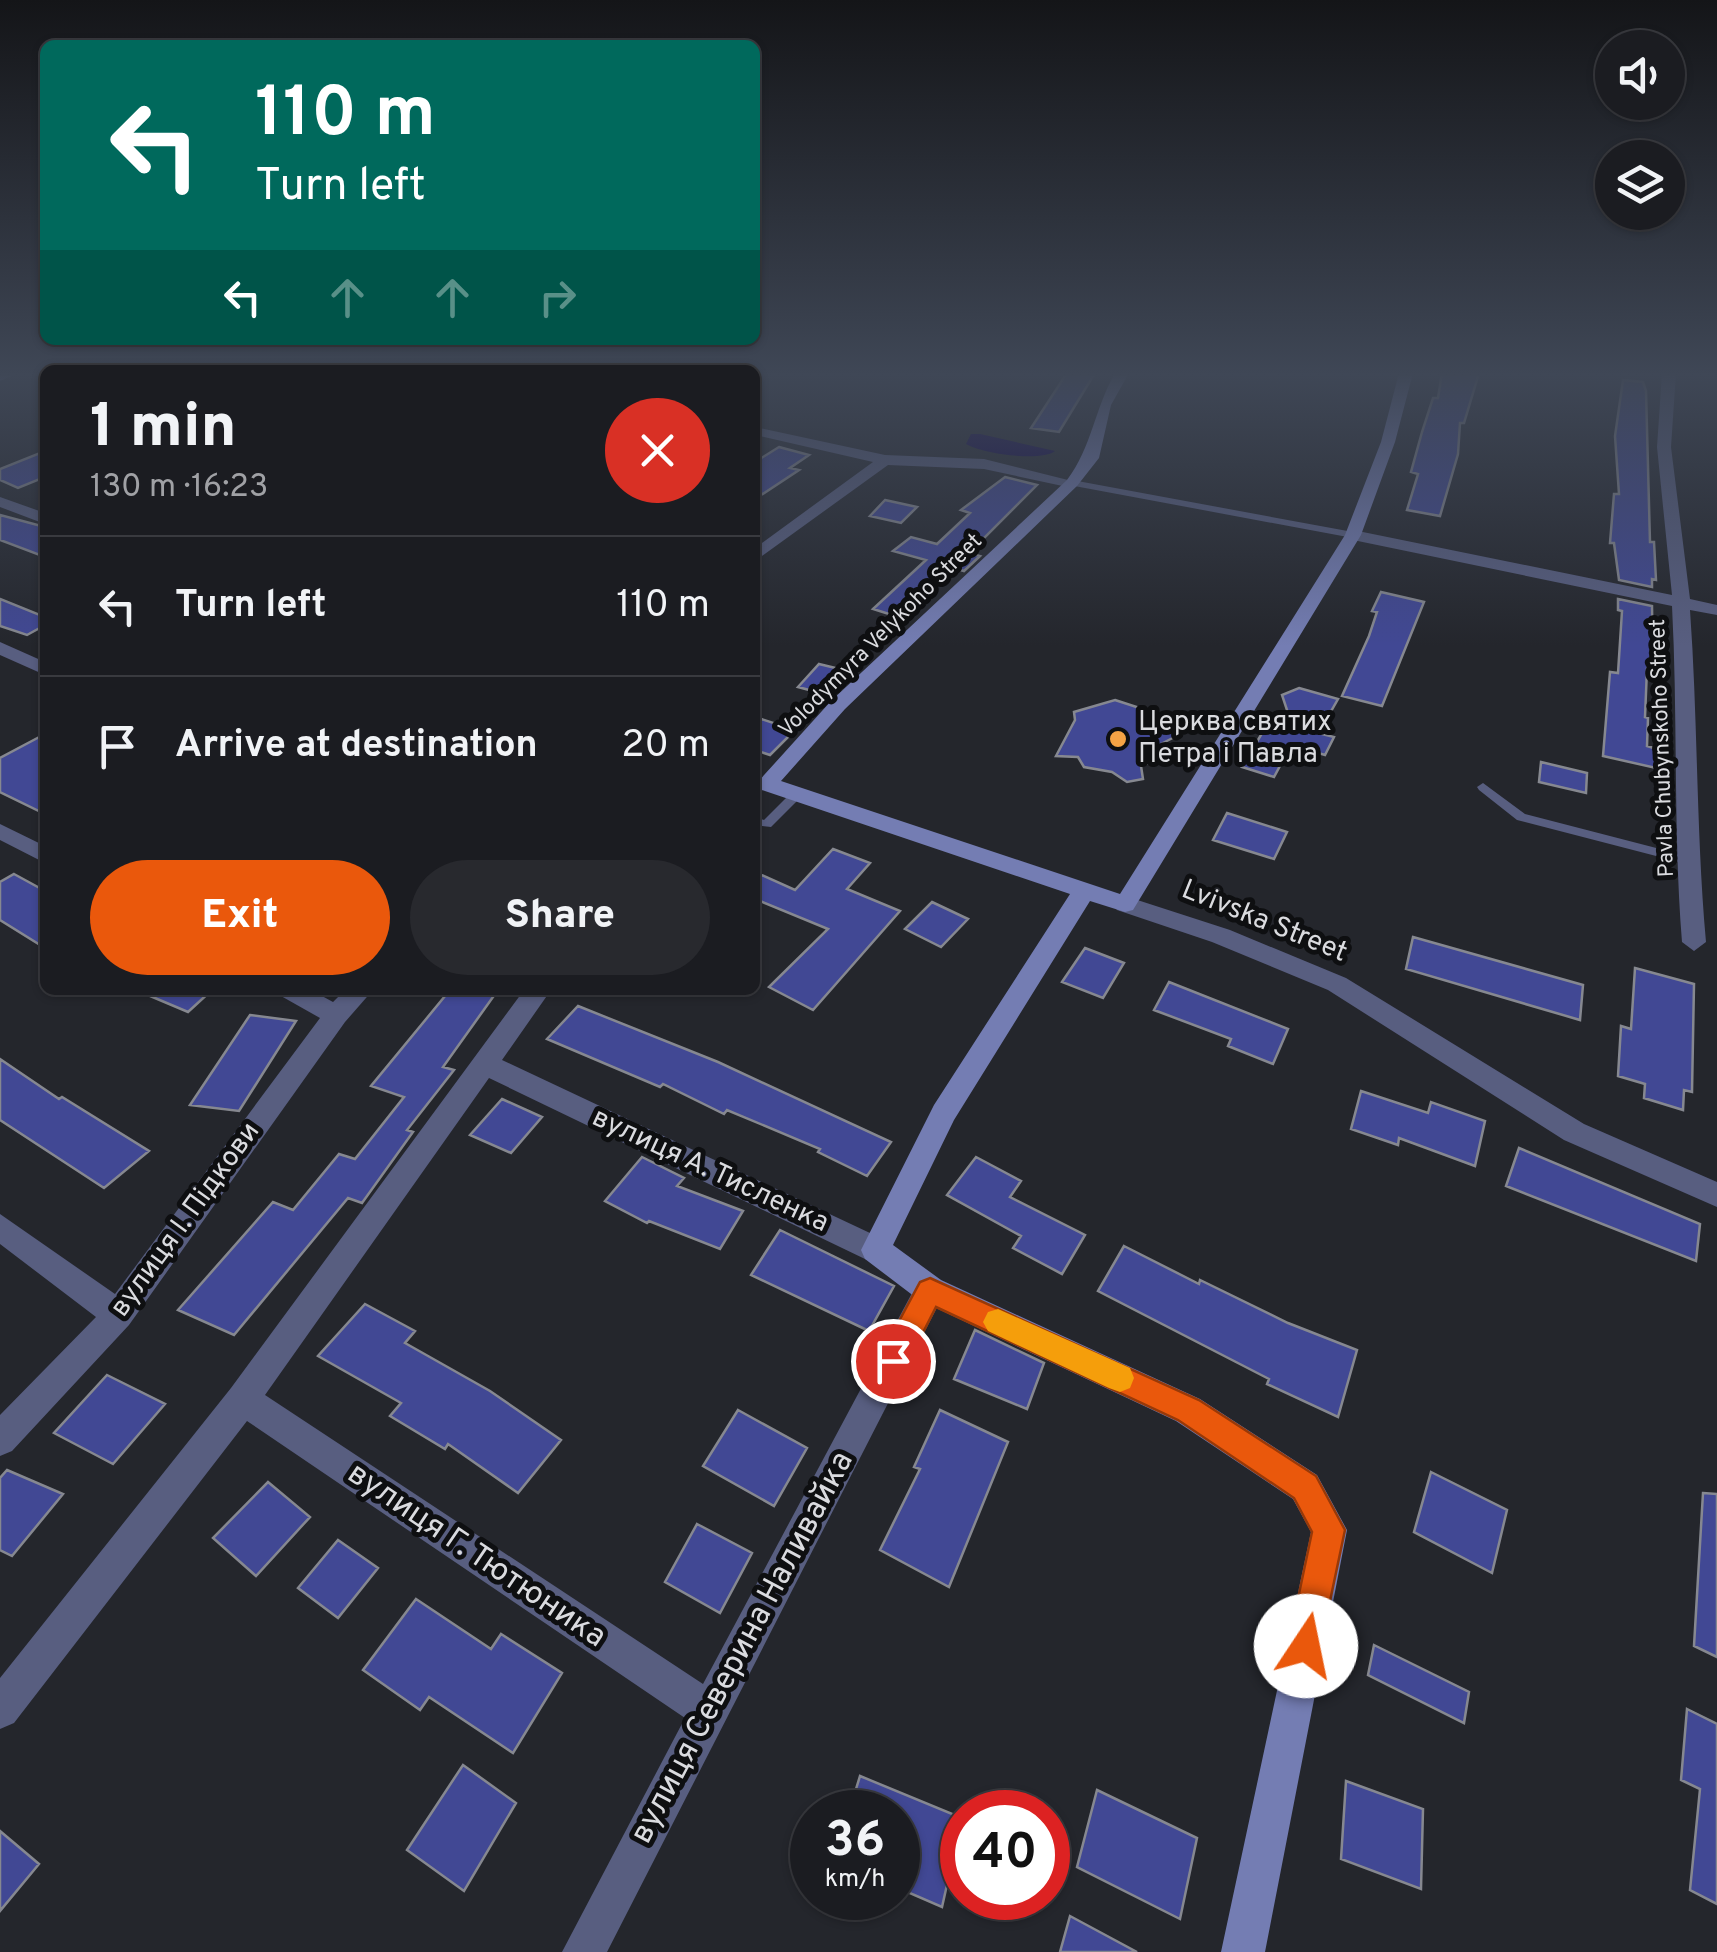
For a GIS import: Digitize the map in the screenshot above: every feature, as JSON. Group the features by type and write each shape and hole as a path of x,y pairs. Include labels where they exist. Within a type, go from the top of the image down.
{"street":[{"path":"760,552 879,464"},
{"path":"984,464 1072,484"},
{"name":"Volodymyra Velykoho Street","path":"761,782 952,593 1072,484 1087,464"},
{"path":"1125,904 1353,536 1380,464"},
{"name":"Pavla Chubynskoho Street","path":"1666,464 1674,564 1682,601 1688,703 1687,860 1694,942"},
{"path":"0,502 40,517"},
{"path":"1353,536 1717,610"},
{"path":"0,648 40,667"},
{"name":"Lvivska Street","path":"761,782 1221,936 1336,984 1574,1132 1717,1195"},
{"path":"0,832 40,853"},
{"path":"876,1250 895,1201 990,1038 1084,892"},
{"path":"299,995 336,1015"},
{"name":"вулиця І. Підкови","path":"0,1439 118,1315 336,1015 355,995"},
{"path":"0,1710 243,1399 534,995"},
{"name":"вулиця А. Тисленка","path":"484,1064 876,1250 930,1290 1188,1410 1305,1487 1329,1530 1243,1952"},
{"path":"0,1227 118,1315"},
{"name":"вулиця Северина Наливайка","path":"584,1952 930,1290"},
{"name":"вулиця Г. Тютюника","path":"243,1399 710,1712"}],"lane":[{"path":"1072,484 1353,536"},
{"path":"1483,787 1522,817 1687,860"},
{"path":"760,822 768,824 798,794"}],"building":[{"path":"12,464 40,464 40,479 18,488 0,480 0,469"},
{"path":"760,464 796,464 790,468 799,470 760,496"},
{"path":"1413,464 1455,464 1440,516 1407,510 1418,474 1411,472"},
{"path":"1617,464 1648,464 1650,542 1654,542 1656,580 1652,579 1652,587 1619,580 1614,543 1610,543 1614,494 1619,494"},
{"path":"1005,477 1037,485 969,553 980,556 964,571 953,568 918,599 926,601 905,619 873,609 926,560 893,551 911,537 937,544 970,513 961,510"},
{"path":"885,500 917,507 901,523 870,516"},
{"path":"0,515 40,526 40,555 0,540"},
{"path":"1381,592 1424,602 1382,706 1342,696 1369,636 1377,612 1372,611"},
{"path":"0,599 40,615 40,628 27,635 0,626"},
{"path":"1618,599 1652,606 1653,670 1647,669 1645,717 1647,746 1657,749 1656,768 1603,756 1610,672 1618,673 1622,611 1618,610"},
{"path":"819,664 848,671 828,695 798,687"},
{"path":"1299,688 1338,699 1321,729 1322,734 1334,737 1325,755 1308,750 1305,756 1288,751 1274,777 1242,767 1271,718 1292,725 1282,695"},
{"name":"Церква святих Петра і Павла","path":"1115,700 1149,711 1156,727 1198,725 1157,746 1153,761 1141,766 1143,779 1127,782 1112,772 1084,767 1078,757 1056,756 1075,720 1074,712"},
{"path":"760,719 795,730 770,755 760,752"},
{"path":"40,737 40,812 0,792 0,758"},
{"path":"1541,762 1587,773 1586,793 1539,782"},
{"path":"1227,813 1287,832 1274,859 1213,840"},
{"path":"833,849 870,863 847,889 900,911 813,1010 769,987 828,929 760,901 760,874 795,890"},
{"path":"14,874 40,888 40,945 0,920 0,882"},
{"path":"932,902 968,919 941,947 905,929"},
{"path":"1413,937 1583,985 1580,1020 1406,969"},
{"path":"1085,948 1124,963 1103,998 1062,982"},
{"path":"1635,968 1694,984 1692,1092 1684,1090 1683,1110 1644,1098 1645,1084 1618,1076 1621,1026 1631,1029"},
{"path":"1169,982 1288,1029 1273,1064 1228,1046 1231,1039 1154,1010"},
{"path":"148,995 207,995 188,1012"},
{"path":"446,995 494,995 443,1067 454,1070 407,1130 413,1132 362,1203 348,1198 234,1335 178,1310 273,1202 293,1210 339,1154 355,1159 404,1097 371,1086"},
{"path":"578,1006 718,1062 891,1142 867,1176 818,1152 820,1149 727,1110 724,1114 663,1084 660,1087 547,1039"},
{"path":"250,1015 296,1021 239,1111 190,1105"},
{"path":"0,1059 59,1099 62,1097 149,1151 104,1188 0,1120"},
{"path":"1361,1091 1428,1113 1431,1102 1485,1121 1475,1166 1399,1138 1398,1145 1351,1129"},
{"path":"502,1099 542,1117 511,1153 470,1135"},
{"path":"1519,1148 1700,1224 1696,1261 1506,1186"},
{"path":"642,1157 684,1178 677,1186 743,1211 720,1249 647,1223 605,1201"},
{"path":"976,1157 1021,1181 1010,1197 1085,1235 1062,1274 1013,1248 1021,1236 947,1195"},
{"path":"780,1230 894,1286 869,1331 751,1275"},
{"path":"1124,1246 1199,1284 1200,1280 1288,1323 1357,1350 1338,1417 1267,1384 1269,1379 1098,1291"},
{"path":"365,1304 415,1331 405,1343 490,1391 561,1440 518,1493 448,1444 445,1449 390,1416 401,1403 318,1356"},
{"path":"975,1330 1044,1363 1027,1409 954,1379"},
{"path":"107,1375 165,1404 113,1464 54,1433"},
{"path":"738,1410 807,1448 774,1506 703,1466"},
{"path":"940,1410 1008,1442 949,1587 880,1550 920,1469 914,1467"},
{"path":"7,1470 63,1494 12,1556 0,1550 0,1478"},
{"path":"1431,1472 1507,1510 1492,1573 1414,1532"},
{"path":"268,1482 310,1517 256,1576 213,1538"},
{"path":"1703,1493 1717,1494 1717,1657 1694,1646"},
{"path":"697,1524 752,1553 720,1613 665,1582"},
{"path":"338,1540 378,1568 338,1618 298,1588"},
{"path":"416,1599 491,1649 501,1634 562,1673 513,1753 429,1697 420,1710 363,1670"},
{"path":"1374,1645 1469,1692 1464,1723 1368,1675"},
{"path":"1687,1709 1717,1724 1717,1904 1690,1890 1700,1789 1681,1780"},
{"path":"463,1765 516,1803 464,1891 407,1850"},
{"path":"860,1776 894,1790 856,1790"},
{"path":"1346,1781 1423,1809 1421,1889 1341,1859"},
{"path":"1097,1790 1197,1838 1180,1919 1077,1867"},
{"path":"920,1801 940,1809 940,1906 920,1898"},
{"path":"0,1831 39,1864 0,1911"},
{"path":"1070,1916 1137,1952 1060,1952"}],"slow traffic":[{"path":"998,1322 1120,1378"}],"place":[{"name":"Церква святих Петра і Павла","path":"1118,739"}],"route":[{"path":"893,1361 930,1290 1188,1410 1252,1450 1305,1487 1329,1530 1306,1646"}]}
